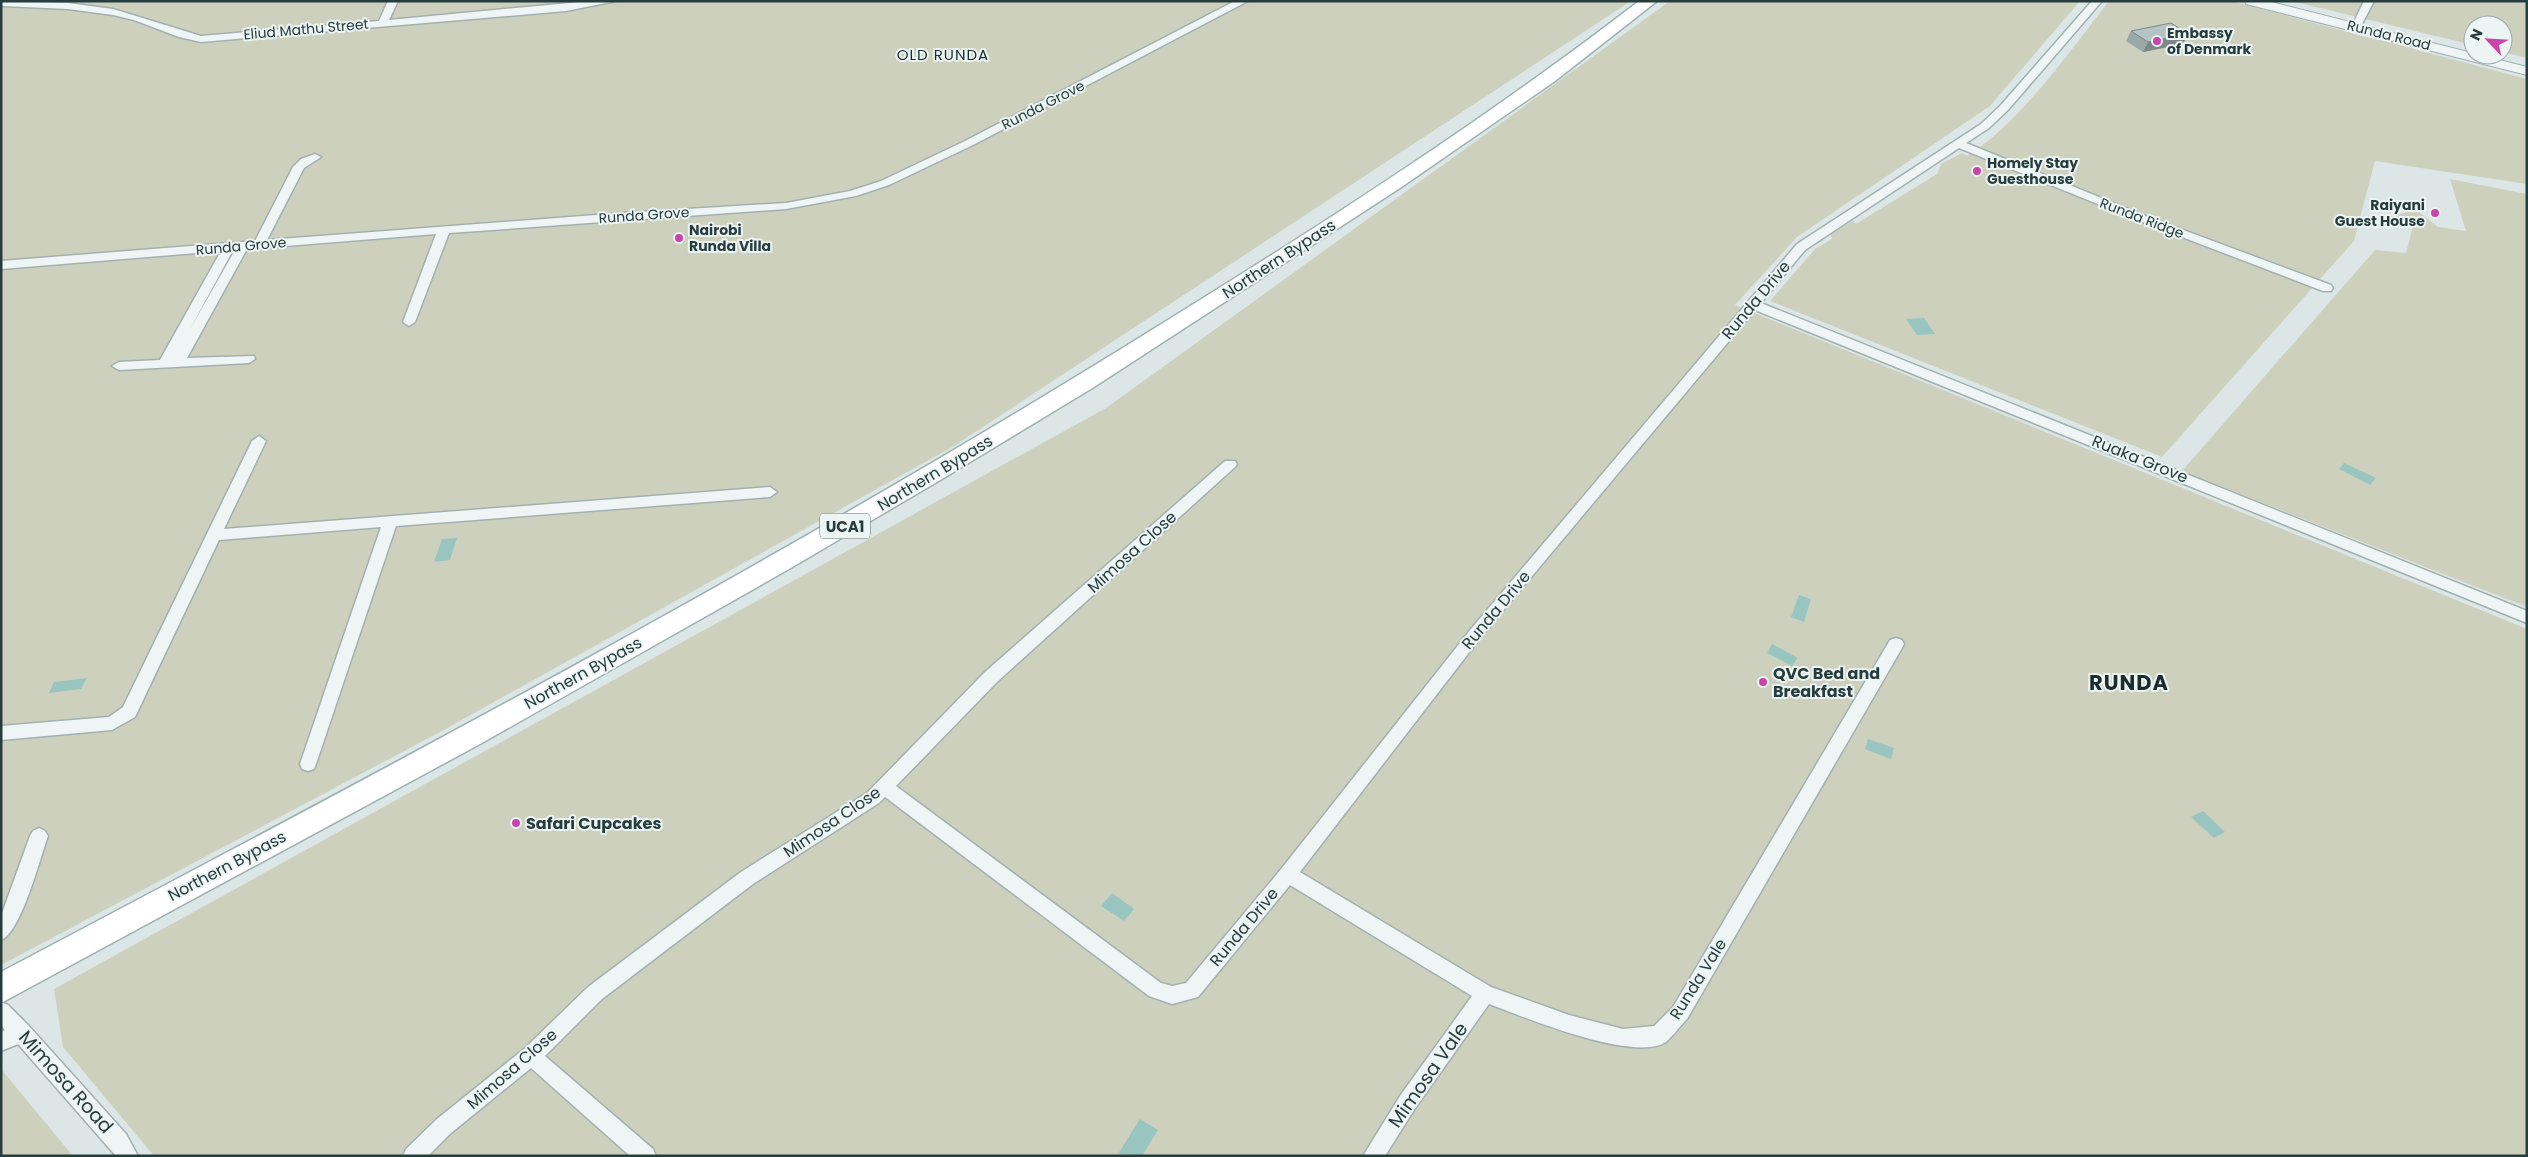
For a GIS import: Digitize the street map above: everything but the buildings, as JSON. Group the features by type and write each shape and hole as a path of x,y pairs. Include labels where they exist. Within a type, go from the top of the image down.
{"main road":[{"name":"Northern Bypass","path":"2,995 567,682 887,502 986,443 1129,356 1403,178 1574,58 1649,1"}],"street":[{"path":"383,22 393,1"},
{"name":"Eliud Mathu Street","path":"6,4 110,10 137,17 186,37 201,39 383,22 566,8 610,1"},
{"name":"Runda Grove","path":"1,265 444,230 786,206 852,194 886,183 1243,1"},
{"name":"Runda Drive","path":"884,787 1156,990 1172,995 1191,991 1288,874 1476,633 1801,247 1985,126 2004,108 2097,1"},
{"name":"Runda Road","path":"2251,1 2527,71"},
{"name":"Runda Road","path":"2276,1 2463,48"},
{"path":"2359,22 2369,1"},
{"path":"2513,61 2527,64"},
{"name":"Runda Ridge","path":"1959,144 2139,217 2327,288"},
{"path":"259,245 299,167 305,160 315,157"},
{"path":"409,322 444,230"},
{"path":"178,362 243,246"},
{"path":"165,363 229,247"},
{"name":"Ruaka Grove","path":"1752,304 2527,617"},
{"path":"120,366 250,359"},
{"path":"1,733 112,722 129,712 259,441"},
{"name":"Mimosa Close","path":"412,1156 444,1126 531,1056 595,993 739,884 873,798 991,677 1230,464"},
{"path":"214,534 770,492"},
{"path":"308,764 390,521"},
{"name":"Runda Vale","path":"1288,874 1485,994 1569,1024 1623,1038 1659,1035 1680,1013 1896,644"},
{"path":"1,932 9,920 39,836"},
{"name":"Mimosa Vale","path":"1373,1156 1407,1103 1485,994"},
{"name":"Mimosa Road","path":"2,995 21,1032 119,1141 128,1156"},
{"path":"1,1042 21,1032"},
{"path":"531,1056 646,1156"}],"green space":[{"path":"1,1 1631,1 954,446 440,732 1,965"},
{"path":"1670,1 2080,1 1990,106 1797,237 1735,305 2527,629 2527,1156 154,1156 63,1047 54,989 1106,408"},
{"path":"2109,1 2231,1 2378,40 2402,43 2410,48 2463,62 2463,65 2474,65 2527,79 2527,184 2375,161 2354,241 2162,457 1770,301 1815,249 1832,239 1830,234 1853,221 1856,224 1937,174 1941,164 1962,153 1967,156 1986,142 2025,106"},
{"path":"2291,1 2527,1 2527,58 2513,54 2513,15 2463,15 2463,43"},
{"path":"2450,179 2527,194 2527,607 2182,471 2375,250 2406,253 2413,226 2391,217 2404,213 2411,206 2438,227 2466,231"},
{"path":"1,1069 73,1156 1,1156"}],"water":[{"path":"1924,318 1935,334 1917,335 1906,319"},
{"path":"2344,463 2376,478 2370,485 2339,469"},
{"path":"457,538 450,560 434,562 442,539"},
{"path":"1799,595 1811,599 1804,622 1791,617"},
{"path":"1772,644 1798,658 1792,666 1767,653"},
{"path":"87,678 81,689 49,693 54,682"},
{"path":"1868,739 1894,748 1891,759 1865,749"},
{"path":"2203,811 2225,832 2214,838 2191,817"},
{"path":"1112,893 1134,909 1124,921 1101,906"},
{"path":"1140,1119 1158,1130 1142,1156 1118,1154"}],"place":[{"name":"Embassy of Denmark","path":"2157,41"},
{"name":"Homely Stay Guesthouse","path":"1977,171"},
{"name":"Raiyani Guest House","path":"2435,213"},
{"name":"Nairobi Runda Villa","path":"679,238"},
{"name":"QVC Bed and Breakfast","path":"1763,682"},
{"name":"Safari Cupcakes","path":"516,823"}],"district":[{"name":"OLD RUNDA","path":"943,54"},
{"name":"RUNDA","path":"2129,682"}]}
